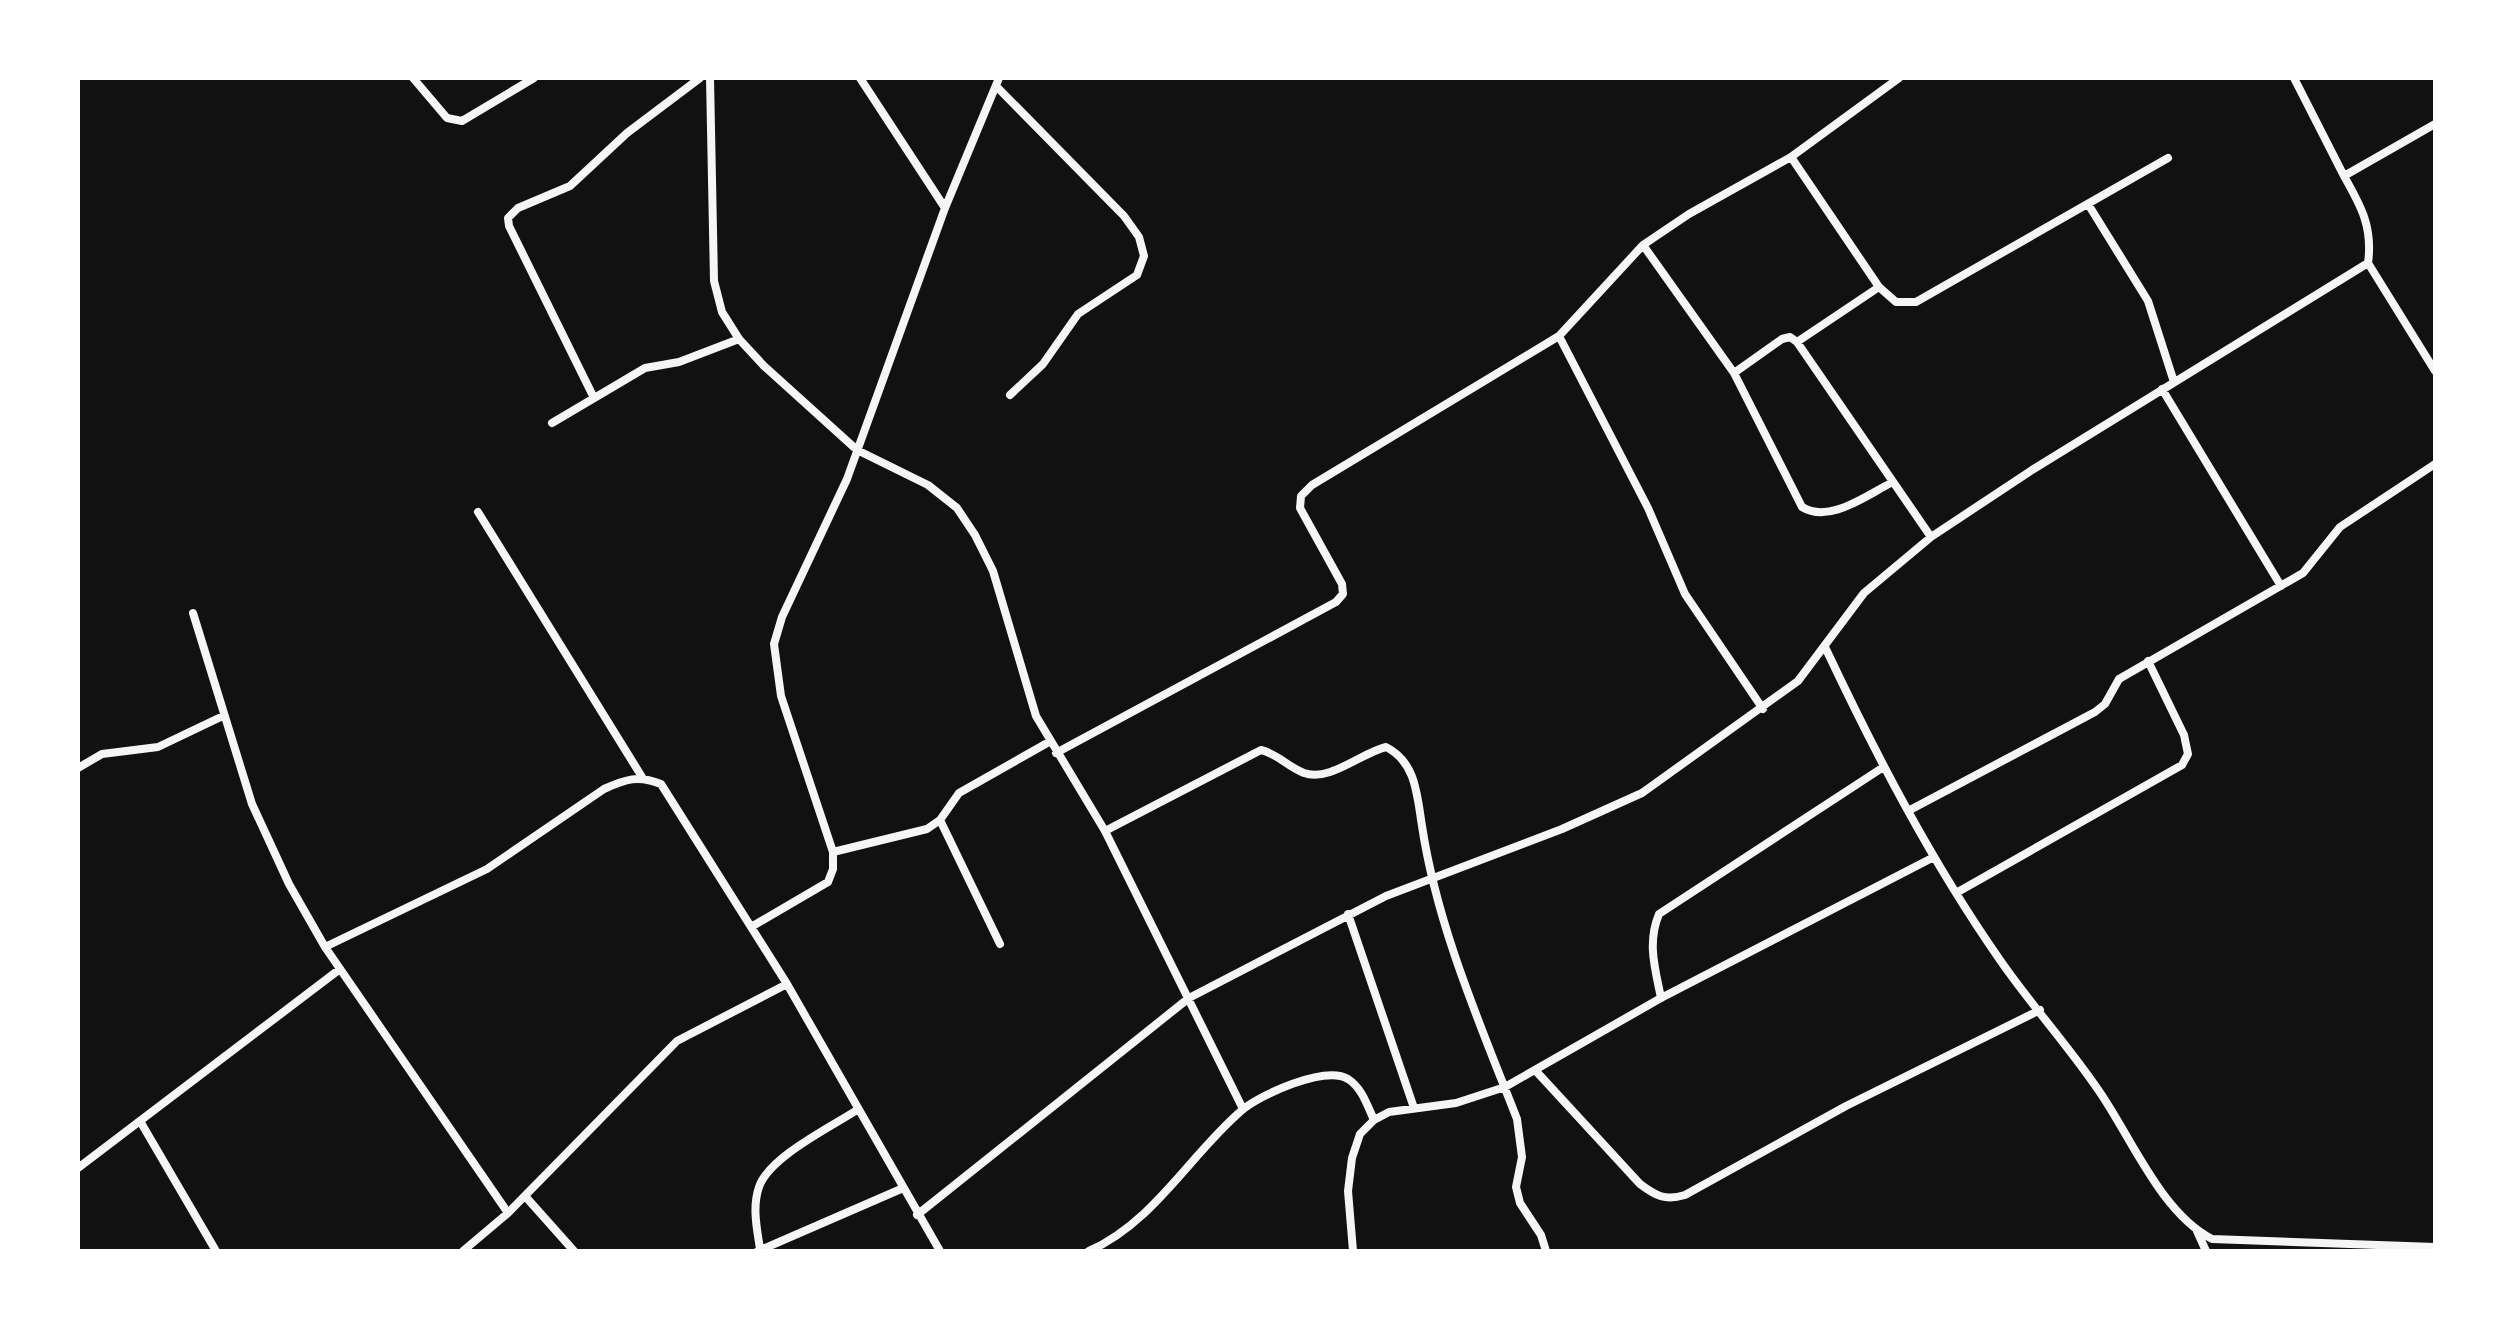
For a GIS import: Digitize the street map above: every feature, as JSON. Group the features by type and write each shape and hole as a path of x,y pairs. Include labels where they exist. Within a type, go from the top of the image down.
{"street":[{"path":"413,78 447,118 462,121 534,78"},
{"path":"594,398 509,226 508,218 518,208 570,186 627,133 700,78"},
{"path":"710,78 714,281 722,312 739,339 857,450 928,485 957,508 975,535 993,571 1036,716 1105,831 1243,1109"},
{"path":"860,78 945,208"},
{"path":"1056,753 1336,602 1343,594 1342,584 1300,508 1301,496 1312,485 1559,336 1643,245 1689,214 1791,157 1899,78"},
{"path":"2294,78 2366,214 2370,247 2368,263 2435,371"},
{"path":"751,927 828,882 833,869 833,852 781,696 774,644 782,617 847,479 945,208 997,82 1124,216 1139,237 1144,256 1137,275 1078,314 1043,364 1010,395"},
{"path":"2344,176 2435,124"},
{"path":"1791,157 1879,287 1896,302 1916,302 2168,158"},
{"path":"2088,204 2148,301 2174,382"},
{"path":"1643,245 1734,373 1802,507 1816,515 1829,513 1893,482"},
{"path":"917,1215 1189,998 1348,914 1562,829 1642,793 1798,681 1864,593 1931,537 2162,389 2368,263"},
{"path":"1797,342 1879,287"},
{"path":"1559,336 1648,508 1685,594 1763,709"},
{"path":"1734,373 1782,339 1790,337 1797,342 1931,537"},
{"path":"552,423 645,368 679,362 739,339"},
{"path":"2162,389 2281,586"},
{"path":"1908,811 2095,712 2105,704 2119,679 2281,586 2314,563 2340,527 2435,464"},
{"path":"478,512 642,777"},
{"path":"193,613 252,804 289,884 325,947 508,1213"},
{"path":"1825,647 1882,768 1956,893 2001,962 2099,1091 2176,1210 2197,1231 2212,1239 2245,1242 2435,1247"},
{"path":"1956,893 2182,765 2188,754 2184,735 2148,661"},
{"path":"78,768 102,754 158,747 223,716"},
{"path":"833,852 909,836 940,820 959,793 1049,742"},
{"path":"1105,831 1261,750 1276,753 1302,773 1316,776 1386,747 1400,754 1409,766 1430,879 1521,1136 1516,1187 1546,1251"},
{"path":"1661,998 1651,948 1652,929 1659,914 1882,768"},
{"path":"325,947 487,869 604,789 624,780 642,777 661,784 787,984 901,1189 940,1251"},
{"path":"940,820 1000,944"},
{"path":"1353,1251 1348,1191 1352,1158 1360,1134 1374,1120 1389,1112 1456,1103 1505,1087 1661,998 1934,857"},
{"path":"1348,914 1414,1108"},
{"path":"78,1168 340,969"},
{"path":"463,1251 508,1213 677,1041 787,984"},
{"path":"1535,1070 1640,1184 1655,1196 1670,1200 1685,1195 1846,1106 2040,1010"},
{"path":"1089,1251 1124,1230 1149,1208 1243,1109 1265,1095 1331,1075 1345,1077 1358,1087 1374,1120"},
{"path":"857,1110 780,1161 760,1183 755,1215 759,1250 901,1189"},
{"path":"140,1121 216,1251"},
{"path":"525,1196 574,1251"},
{"path":"2197,1231 2206,1251"}]}
